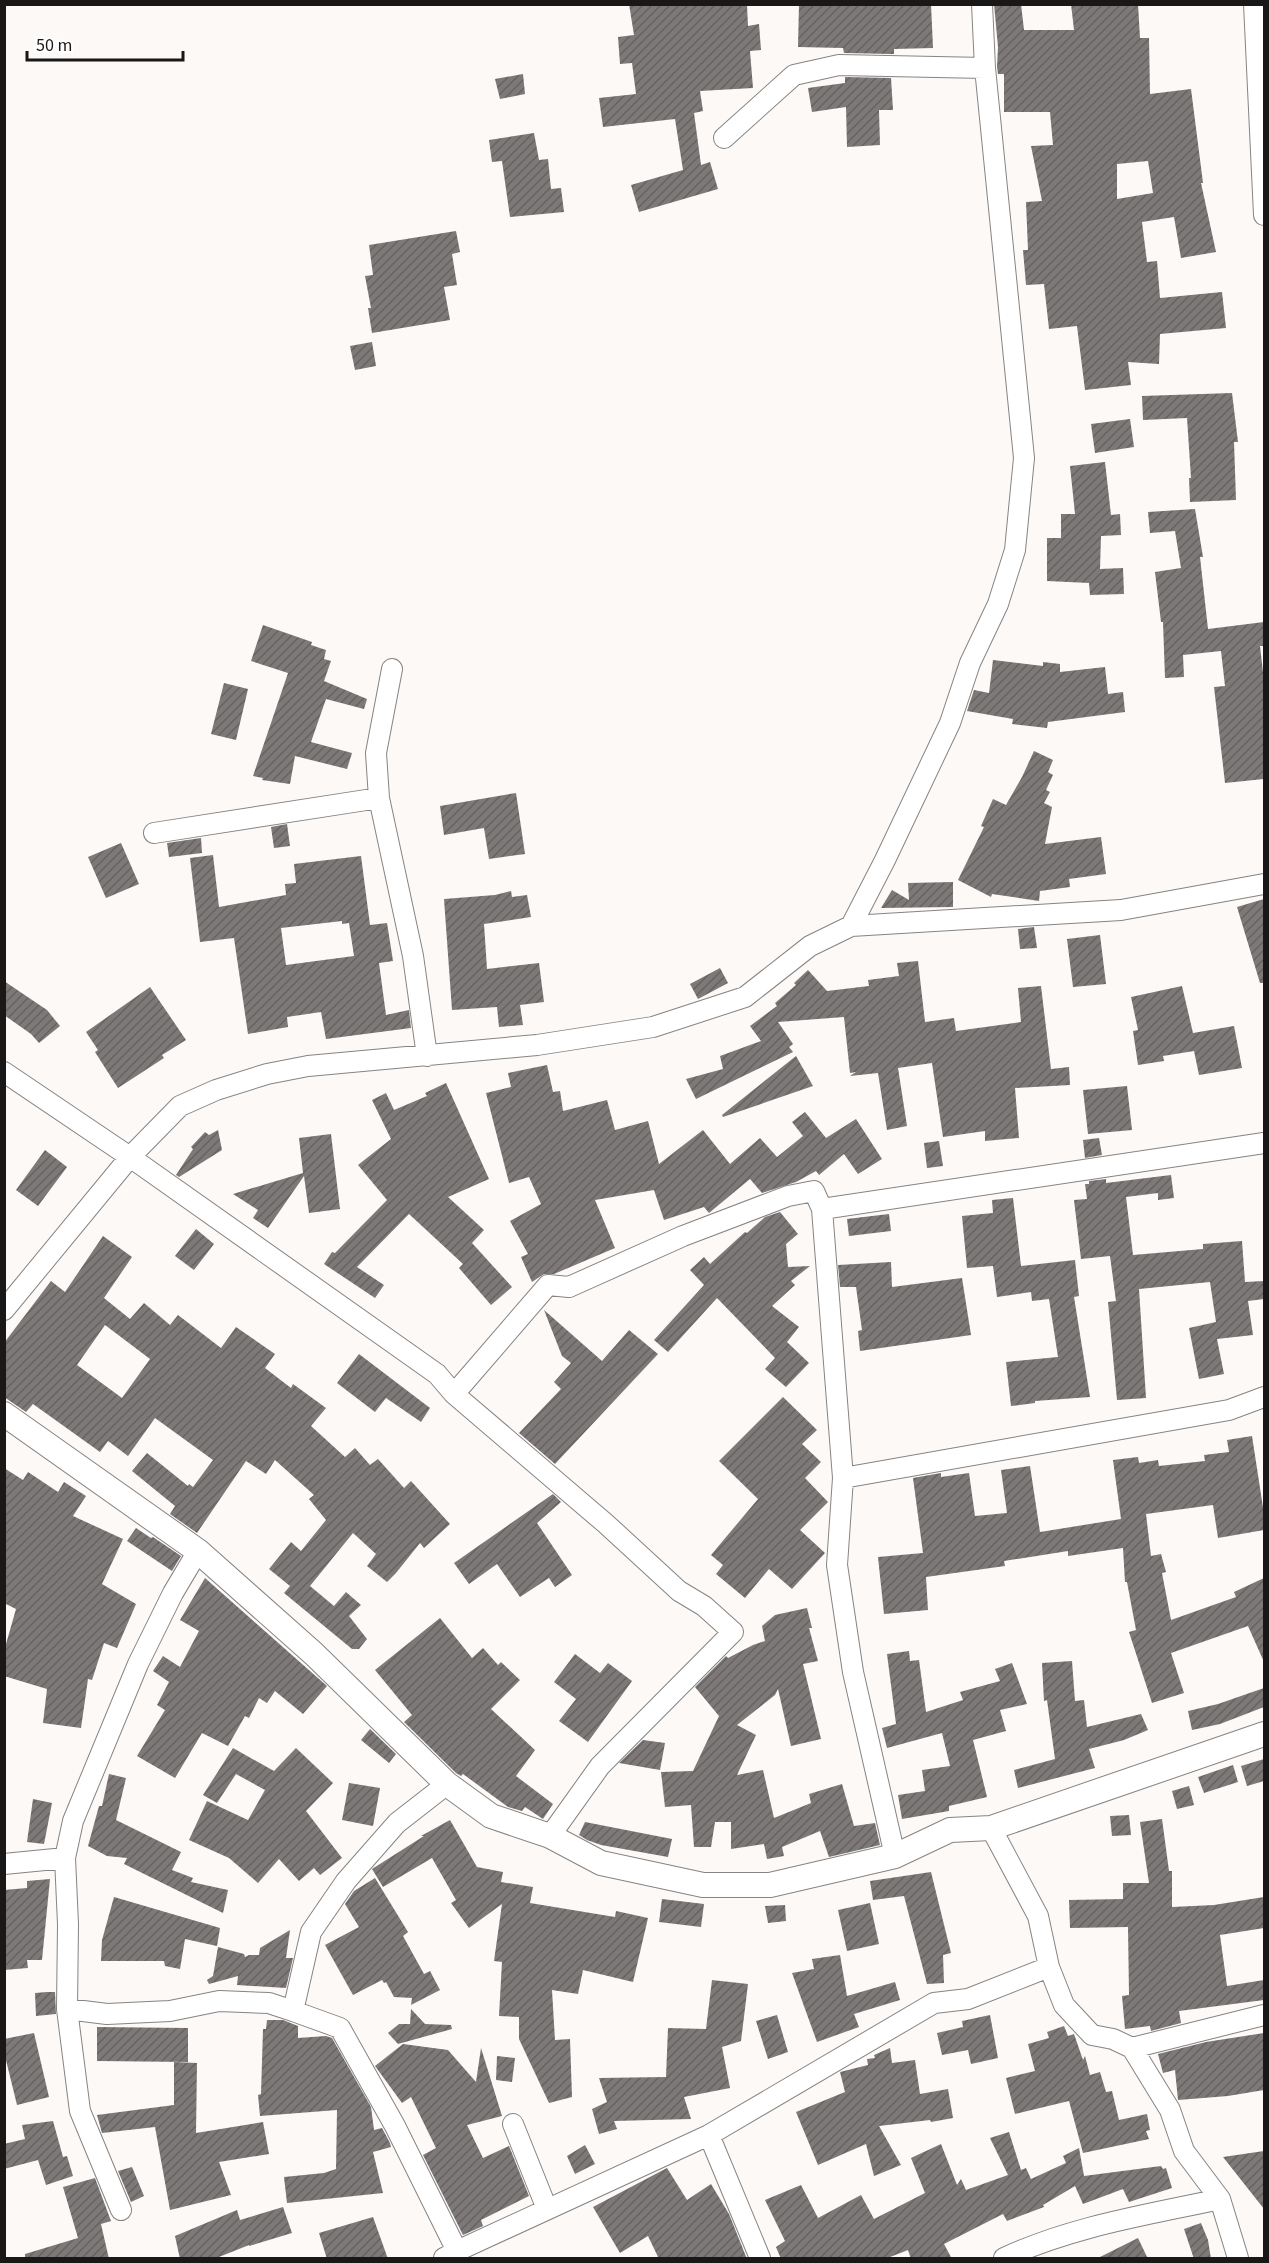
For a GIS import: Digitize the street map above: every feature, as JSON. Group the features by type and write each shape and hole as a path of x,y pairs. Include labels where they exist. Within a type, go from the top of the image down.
{"street":[{"path":"852,926 950,723 970,663 998,604 1015,550 1024,458 985,68 982,4"},
{"path":"1254,4 1264,215"},
{"path":"724,138 794,75 839,65 985,68"},
{"path":"392,669 376,753 379,798 412,956 427,1056"},
{"path":"154,833 379,798"},
{"path":"4,1310 130,1157 180,1106 216,1090 267,1074 308,1066 537,1045 653,1027 745,997 810,946 852,926 1121,910 1264,884"},
{"path":"4,1072 130,1157 437,1374 454,1394 605,1522 679,1591 704,1606 733,1632 600,1766 550,1836"},
{"path":"822,1209 1264,1143"},
{"path":"454,1394 548,1285 569,1287 683,1236 788,1196 814,1191 822,1209 843,1478 837,1565 853,1672 895,1856"},
{"path":"843,1478 1229,1410 1264,1397"},
{"path":"4,1414 198,1551 314,1654 447,1784 491,1816 550,1836 601,1863 703,1885 770,1885 895,1856 950,1830 991,1828 1264,1734"},
{"path":"121,2210 80,2111 67,2009 68,1924 65,1858 73,1821 138,1664 173,1593 198,1551"},
{"path":"293,2011 311,1932 346,1881 397,1823 447,1784"},
{"path":"991,1828 1038,1916 1049,1967 1064,2005 1092,2035 1113,2039 1132,2048 1170,2110 1184,2151 1220,2199 1238,2259"},
{"path":"4,1864 65,1858"},
{"path":"67,2009 107,2014 170,2011 219,2001 268,2003 340,2028 395,2126 451,2255 709,2134 934,2003 968,1999 1049,1967"},
{"path":"1132,2048 1264,2015"},
{"path":"513,2124 547,2209"},
{"path":"709,2134 760,2259"},
{"path":"1004,2259 1029,2247 1074,2231 1220,2199"}],"building":[{"path":"629,4 747,5 748,26 759,24 761,50 750,51 753,88 700,91 703,111 694,113 701,165 710,162 718,189 639,212 631,185 683,170 675,119 603,127 599,98 636,94 632,63 620,64 618,37 634,35"},
{"path":"799,4 931,4 933,48 894,49 894,54 891,54 844,53 843,48 798,47"},
{"path":"994,4 1021,4 1024,30 1074,30 1071,4 1138,4 1140,38 1149,38 1150,94 1191,89 1203,183 1201,183 1216,252 1181,258 1174,217 1142,222 1147,262 1157,261 1160,298 1222,292 1226,328 1160,334 1159,364 1128,362 1131,385 1085,390 1077,326 1049,329 1044,284 1026,285 1023,250 1028,250 1026,202 1042,201 1031,146 1053,145 1050,112 1004,112 1004,74 998,74","holes":["1148,161 1153,193 1117,199 1117,164"]},
{"path":"523,74 525,94 500,99 495,79"},
{"path":"845,77 891,78 893,110 879,110 880,145 847,147 846,107 812,112 808,88 845,83"},
{"path":"534,133 539,160 548,159 551,189 561,188 564,212 510,217 502,161 492,162 489,140"},
{"path":"456,231 460,252 452,254 457,285 444,287 450,320 372,333 368,308 371,308 365,276 373,275 369,245"},
{"path":"372,342 376,366 355,370 350,346"},
{"path":"1232,393 1238,442 1234,442 1236,500 1190,502 1189,478 1191,478 1187,418 1143,420 1142,396"},
{"path":"1130,419 1134,447 1095,453 1091,424"},
{"path":"1105,462 1111,515 1120,514 1121,535 1101,536 1100,569 1123,568 1124,594 1090,595 1089,583 1047,581 1047,538 1061,538 1061,514 1075,514 1070,466"},
{"path":"1195,509 1203,557 1200,557 1208,629 1264,622 1264,646 1260,646 1264,681 1264,779 1225,783 1214,687 1225,686 1221,651 1183,655 1184,677 1165,678 1163,622 1161,622 1155,572 1181,568 1175,531 1150,533 1148,512"},
{"path":"263,625 312,642 311,645 326,650 324,659 331,661 324,681 367,699 364,709 326,699 311,742 352,753 347,769 295,756 290,784 262,780 263,778 253,776 288,673 251,661"},
{"path":"993,660 1043,666 1043,662 1060,664 1060,672 1105,667 1108,694 1123,692 1125,712 1048,722 1047,728 1012,724 1013,719 967,711 974,690 989,693"},
{"path":"224,683 248,689 236,740 211,734"},
{"path":"1034,751 1053,760 1048,772 1053,775 1046,790 1050,792 1044,803 1052,807 1045,844 1101,837 1106,874 1069,879 1070,887 1040,891 1039,901 992,894 991,897 958,880 984,827 981,826 993,799 1006,805"},
{"path":"516,793 525,854 489,859 484,828 444,835 440,806"},
{"path":"287,824 290,846 274,848 271,827"},
{"path":"201,838 202,853 169,857 167,843"},
{"path":"121,843 139,884 106,898 88,857"},
{"path":"213,855 219,907 286,895 285,884 296,883 294,864 361,856 370,925 387,923 393,961 379,963 386,1015 409,1010 411,1028 326,1039 321,1012 287,1017 288,1027 248,1034 234,938 200,942 190,858","holes":["342,921 342,924 349,923 354,956 286,965 281,928"]},
{"path":"953,882 953,907 881,908 892,890 909,900 908,883"},
{"path":"511,891 512,897 527,895 531,917 484,924 487,969 539,963 544,1002 520,1005 523,1025 499,1027 497,1007 452,1010 444,899 495,895"},
{"path":"1264,899 1264,983 1260,983 1237,907"},
{"path":"1034,927 1037,948 1020,949 1018,929"},
{"path":"1100,935 1106,984 1073,987 1067,939"},
{"path":"918,961 925,1022 954,1018 956,1031 1021,1022 1018,988 1041,986 1051,1069 1069,1067 1070,1085 1015,1088 1019,1138 985,1141 985,1131 943,1137 932,1063 898,1068 907,1126 887,1130 878,1073 850,1076 856,1072 850,1073 844,1017 778,1022 793,1044 789,1047 793,1052 696,1099 686,1079 723,1069 720,1056 761,1041 750,1026 777,1006 775,1003 796,985 794,983 808,970 827,991 869,986 868,980 899,976 897,963"},
{"path":"720,968 728,983 698,999 690,984"},
{"path":"4,981 47,1010 60,1026 39,1043 31,1034 4,1015"},
{"path":"1182,986 1193,1033 1234,1026 1242,1068 1199,1075 1194,1051 1163,1056 1164,1061 1138,1065 1133,1031 1138,1030 1131,997"},
{"path":"150,987 186,1040 162,1055 164,1058 118,1088 95,1052 98,1050 86,1032"},
{"path":"796,1056 813,1086 723,1117 722,1115"},
{"path":"547,1065 553,1092 560,1091 563,1111 607,1100 615,1130 648,1121 659,1164 703,1130 730,1164 760,1138 777,1157 803,1136 792,1122 805,1112 826,1138 856,1119 882,1159 858,1174 844,1154 819,1175 816,1171 796,1182 762,1193 750,1179 709,1213 704,1207 664,1220 654,1190 595,1200 615,1248 554,1274 544,1274 532,1282 521,1257 528,1254 510,1221 541,1204 529,1177 509,1183 486,1093 511,1087 508,1073"},
{"path":"446,1083 489,1179 448,1197 484,1230 472,1243 512,1287 491,1305 459,1268 463,1264 409,1214 357,1267 384,1285 375,1298 324,1264 332,1252 335,1253 387,1200 358,1165 391,1139 372,1100 386,1093 394,1110 427,1096 425,1093"},
{"path":"1127,1086 1132,1130 1088,1134 1083,1090"},
{"path":"218,1130 222,1150 179,1177 176,1175 193,1149 191,1147 205,1132 209,1135"},
{"path":"331,1134 340,1209 309,1213 304,1176 268,1228 253,1218 258,1210 233,1194 303,1173 299,1138"},
{"path":"1099,1138 1102,1155 1085,1158 1083,1140"},
{"path":"939,1141 943,1166 927,1168 924,1143"},
{"path":"45,1150 67,1167 38,1206 16,1190"},
{"path":"1171,1175 1174,1198 1158,1200 1158,1193 1126,1197 1133,1255 1203,1249 1203,1244 1242,1241 1245,1282 1264,1281 1264,1299 1248,1301 1253,1335 1217,1339 1224,1374 1199,1379 1189,1328 1216,1322 1210,1282 1139,1289 1146,1398 1117,1400 1108,1302 1116,1301 1110,1256 1081,1259 1074,1200 1087,1199 1085,1184 1089,1184 1089,1181 1106,1179 1106,1183"},
{"path":"1013,1198 1021,1266 1075,1260 1079,1296 1074,1297 1090,1397 1035,1401 1035,1403 1011,1406 1006,1362 1058,1357 1049,1299 1032,1301 1031,1292 997,1297 993,1266 967,1268 962,1216 993,1213 992,1200"},
{"path":"780,1212 798,1234 786,1244 788,1267 810,1266 791,1281 795,1285 772,1306 799,1327 787,1342 809,1363 786,1387 765,1369 775,1358 717,1298 668,1352 654,1340 704,1285 690,1270 704,1257 710,1264 765,1217"},
{"path":"889,1214 891,1231 849,1236 847,1219"},
{"path":"196,1229 214,1244 194,1270 175,1256"},
{"path":"103,1236 132,1257 104,1298 130,1319 144,1303 170,1325 178,1315 221,1348 236,1327 275,1354 265,1368 291,1388 293,1384 326,1408 311,1426 345,1457 355,1448 370,1465 378,1459 404,1488 411,1481 450,1524 424,1548 420,1543 387,1582 367,1566 376,1554 353,1533 310,1586 334,1606 346,1592 361,1605 349,1616 367,1639 359,1649 352,1649 284,1593 290,1586 269,1569 291,1542 301,1551 326,1520 309,1499 314,1495 275,1460 266,1474 246,1461 197,1533 170,1514 175,1506 132,1471 147,1453 188,1486 189,1484 193,1487 213,1460 155,1418 128,1456 108,1441 100,1452 33,1404 26,1412 4,1397 4,1343 51,1281 65,1292","holes":["105,1325 150,1359 122,1398 77,1365"]},
{"path":"891,1262 892,1287 962,1278 971,1335 860,1351 858,1331 862,1330 856,1287 840,1287 838,1265"},
{"path":"544,1310 602,1361 629,1330 658,1354 555,1464 519,1433 561,1389 554,1382 571,1363 562,1356"},
{"path":"359,1354 430,1408 421,1422 386,1398 375,1412 337,1383"},
{"path":"783,1397 817,1430 802,1444 821,1462 805,1478 828,1502 800,1530 825,1553 792,1589 769,1569 745,1598 716,1574 723,1565 711,1555 758,1499 719,1461"},
{"path":"1252,1436 1264,1514 1264,1530 1218,1538 1213,1505 1146,1514 1151,1556 1161,1554 1166,1572 1162,1573 1171,1620 1236,1597 1234,1592 1264,1578 1264,1662 1248,1626 1171,1653 1184,1693 1152,1703 1129,1632 1136,1630 1127,1582 1125,1582 1123,1548 1068,1556 1068,1551 1004,1561 1005,1566 926,1577 928,1610 884,1614 878,1557 923,1553 913,1478 941,1473 941,1477 969,1473 975,1516 1007,1513 1001,1470 1030,1466 1040,1532 1121,1519 1113,1460 1138,1457 1139,1463 1158,1460 1159,1466 1205,1461 1204,1455 1229,1452 1227,1440"},
{"path":"4,1468 23,1480 28,1472 58,1492 64,1482 86,1496 73,1516 123,1539 102,1584 136,1604 117,1648 104,1643 92,1680 88,1679 81,1728 43,1723 47,1689 4,1676 4,1651 16,1609 4,1603"},
{"path":"553,1494 561,1502 537,1523 572,1575 555,1587 549,1578 520,1597 497,1564 469,1584 454,1563"},
{"path":"136,1528 181,1556 172,1571 127,1541"},
{"path":"205,1578 327,1686 303,1714 275,1691 267,1703 259,1698 249,1718 245,1716 228,1746 202,1733 175,1778 137,1756 165,1710 157,1705 169,1682 153,1671 163,1656 180,1667 199,1631 180,1620"},
{"path":"807,1608 812,1628 809,1628 818,1661 803,1664 821,1739 791,1746 778,1689 775,1695 737,1725 756,1735 737,1775 763,1770 774,1818 811,1803 809,1794 842,1784 854,1826 875,1823 880,1845 829,1857 820,1831 782,1847 784,1856 767,1859 764,1844 731,1849 731,1822 715,1822 711,1847 694,1847 691,1805 665,1807 661,1772 693,1771 719,1716 695,1687 726,1656 728,1658 765,1641 762,1626 775,1615"},
{"path":"440,1618 472,1658 483,1648 498,1665 501,1662 520,1680 491,1709 535,1750 516,1776 553,1804 543,1819 525,1807 522,1811 508,1807 463,1774 461,1776 456,1773 404,1722 412,1715 375,1670"},
{"path":"909,1651 910,1661 919,1660 926,1712 963,1700 960,1692 1000,1681 995,1669 1012,1663 1027,1704 1000,1710 1006,1731 973,1740 987,1797 949,1806 949,1811 902,1819 898,1795 925,1791 922,1770 950,1766 942,1733 887,1748 882,1728 896,1724 887,1654"},
{"path":"575,1654 600,1673 608,1663 632,1681 588,1742 559,1721 576,1699 554,1682"},
{"path":"1072,1661 1075,1701 1084,1700 1087,1727 1141,1714 1148,1730 1124,1740 1089,1749 1095,1768 1018,1788 1014,1770 1055,1759 1047,1700 1044,1701 1042,1663"},
{"path":"1264,1688 1264,1707 1220,1724 1192,1730 1188,1711 1218,1704"},
{"path":"370,1729 396,1754 389,1763 361,1740"},
{"path":"643,1740 665,1743 660,1770 619,1763"},
{"path":"233,1748 274,1771 296,1748 333,1783 306,1811 342,1858 320,1875 314,1868 299,1881 279,1859 258,1883 229,1858 189,1840 207,1801 248,1820 265,1790 236,1774 217,1803 203,1795"},
{"path":"1264,1759 1264,1781 1247,1786 1241,1766"},
{"path":"1233,1765 1238,1782 1204,1793 1198,1777"},
{"path":"109,1774 126,1778 116,1820 181,1852 172,1870 193,1878 191,1882 228,1890 223,1913 124,1864 127,1858 107,1856 88,1846 99,1806 102,1806"},
{"path":"349,1783 380,1788 373,1826 342,1820"},
{"path":"1189,1786 1194,1805 1177,1809 1172,1791"},
{"path":"33,1799 52,1803 44,1844 27,1842"},
{"path":"1129,1815 1131,1835 1112,1836 1110,1816"},
{"path":"1162,1819 1169,1871 1172,1871 1172,1907 1214,1905 1264,1897 1264,1928 1220,1935 1227,1986 1264,1980 1264,2000 1179,2011 1181,2023 1151,2031 1150,2026 1125,2029 1122,1996 1129,1995 1128,1927 1070,1928 1069,1900 1123,1899 1123,1883 1149,1883 1140,1822"},
{"path":"450,1820 477,1867 503,1872 501,1882 533,1887 530,1903 615,1917 616,1911 648,1918 633,1982 583,1970 578,1994 552,1990 555,2040 570,2039 572,2097 549,2103 519,2039 519,2017 499,2016 502,1962 494,1961 502,1904 469,1928 451,1903 456,1900 432,1858 383,1887 372,1869 424,1836 421,1836"},
{"path":"585,1822 672,1839 668,1857 601,1845 587,1840 579,1835"},
{"path":"931,1872 951,1953 943,1955 944,1983 927,1984 904,1896 873,1900 870,1881"},
{"path":"375,1878 408,1932 403,1936 424,1974 430,1971 440,1990 411,2005 412,1998 394,1997 386,1982 382,1980 353,1995 325,1945 359,1927 345,1904 354,1891"},
{"path":"50,1879 42,1960 27,1960 28,1968 4,1970 4,1890 27,1888 27,1881"},
{"path":"114,1897 220,1928 217,1946 185,1939 180,1969 165,1966 164,1961 101,1961 102,1940"},
{"path":"662,1899 704,1904 701,1927 659,1922"},
{"path":"870,1903 879,1944 847,1951 838,1910"},
{"path":"785,1905 786,1921 768,1923 765,1906"},
{"path":"290,1930 286,1958 293,1958 286,1988 237,1985 238,1976 209,1984 207,1980 213,1976 218,1947 244,1954 245,1957 259,1955 260,1948"},
{"path":"840,1955 847,1996 895,1982 900,2000 854,2014 859,2027 817,2042 792,1973 814,1969 812,1959"},
{"path":"712,1980 748,1984 741,2041 722,2047 730,2088 684,2097 691,2119 614,2121 617,2129 599,2134 592,2109 607,2102 599,2078 666,2077 668,2028 706,2029"},
{"path":"55,1992 56,2014 36,2016 35,1993"},
{"path":"411,2009 425,2024 451,2025 452,2029 398,2044 388,2033 399,2024 410,2024"},
{"path":"777,2015 788,2052 768,2059 756,2021"},
{"path":"990,2015 998,2058 971,2064 968,2050 942,2055 937,2033 963,2027 962,2021"},
{"path":"267,2020 283,2020 298,2026 298,2038 326,2036 332,2038 371,2107 374,2130 382,2128 390,2143 391,2147 373,2152 383,2193 287,2203 284,2177 324,2173 336,2169 337,2110 260,2116 258,2095 261,2094 263,2029 266,2029"},
{"path":"1064,2026 1068,2036 1074,2034 1083,2060 1085,2056 1090,2075 1100,2072 1106,2092 1112,2091 1119,2120 1147,2114 1150,2130 1146,2131 1149,2139 1083,2153 1069,2101 1015,2114 1006,2078 1035,2071 1028,2044 1049,2038 1047,2032"},
{"path":"97,2027 188,2028 188,2062 97,2061"},
{"path":"34,2033 49,2097 17,2105 4,2052 4,2039"},
{"path":"1264,2033 1264,2090 1228,2096 1178,2100 1175,2070 1163,2073 1158,2054 1206,2042"},
{"path":"403,2044 448,2050 476,2082 481,2048 502,2116 467,2125 483,2158 509,2146 529,2196 481,2220 483,2226 463,2235 423,2155 436,2148 411,2097 402,2103 375,2066"},
{"path":"890,2048 892,2063 915,2060 920,2094 948,2089 953,2118 879,2126 901,2165 874,2176 866,2144 818,2165 796,2112 845,2092 840,2072 868,2065 867,2059 875,2058 874,2055"},
{"path":"497,2056 515,2058 512,2082 496,2080"},
{"path":"174,2062 197,2063 196,2133 263,2122 269,2154 219,2162 231,2195 170,2210 155,2127 102,2133 97,2115 174,2105"},
{"path":"53,2121 63,2157 67,2156 73,2176 46,2185 38,2160 4,2169 4,2144 25,2139 22,2125"},
{"path":"1009,2132 1021,2170 1026,2168 1031,2179 1066,2163 1063,2156 1079,2148 1084,2176 1161,2166 1163,2169 1166,2168 1172,2188 1129,2202 1123,2189 1083,2204 1075,2186 1043,2205 1044,2207 1007,2221 1003,2214 944,2244 952,2259 911,2259 908,2250 885,2259 781,2259 776,2247 785,2241 765,2200 801,2185 818,2218 861,2195 874,2219 925,2193 911,2158 941,2144 957,2185 961,2179 966,2190 1008,2175 990,2138"},
{"path":"585,2145 595,2164 575,2174 567,2156"},
{"path":"1264,2151 1264,2209 1223,2157"},
{"path":"132,2167 144,2196 131,2202 118,2171"},
{"path":"667,2168 687,2200 711,2184 729,2214 747,2259 659,2259 648,2236 620,2253 593,2207"},
{"path":"95,2178 111,2221 101,2224 109,2259 25,2259 25,2254 78,2238 63,2187"},
{"path":"283,2207 292,2233 249,2245 214,2259 180,2259 175,2236 237,2210 240,2220"},
{"path":"373,2217 388,2259 327,2259 319,2233"},
{"path":"1201,2223 1208,2240 1211,2259 1194,2259 1184,2229"},
{"path":"1138,2238 1148,2259 1096,2259"}]}
